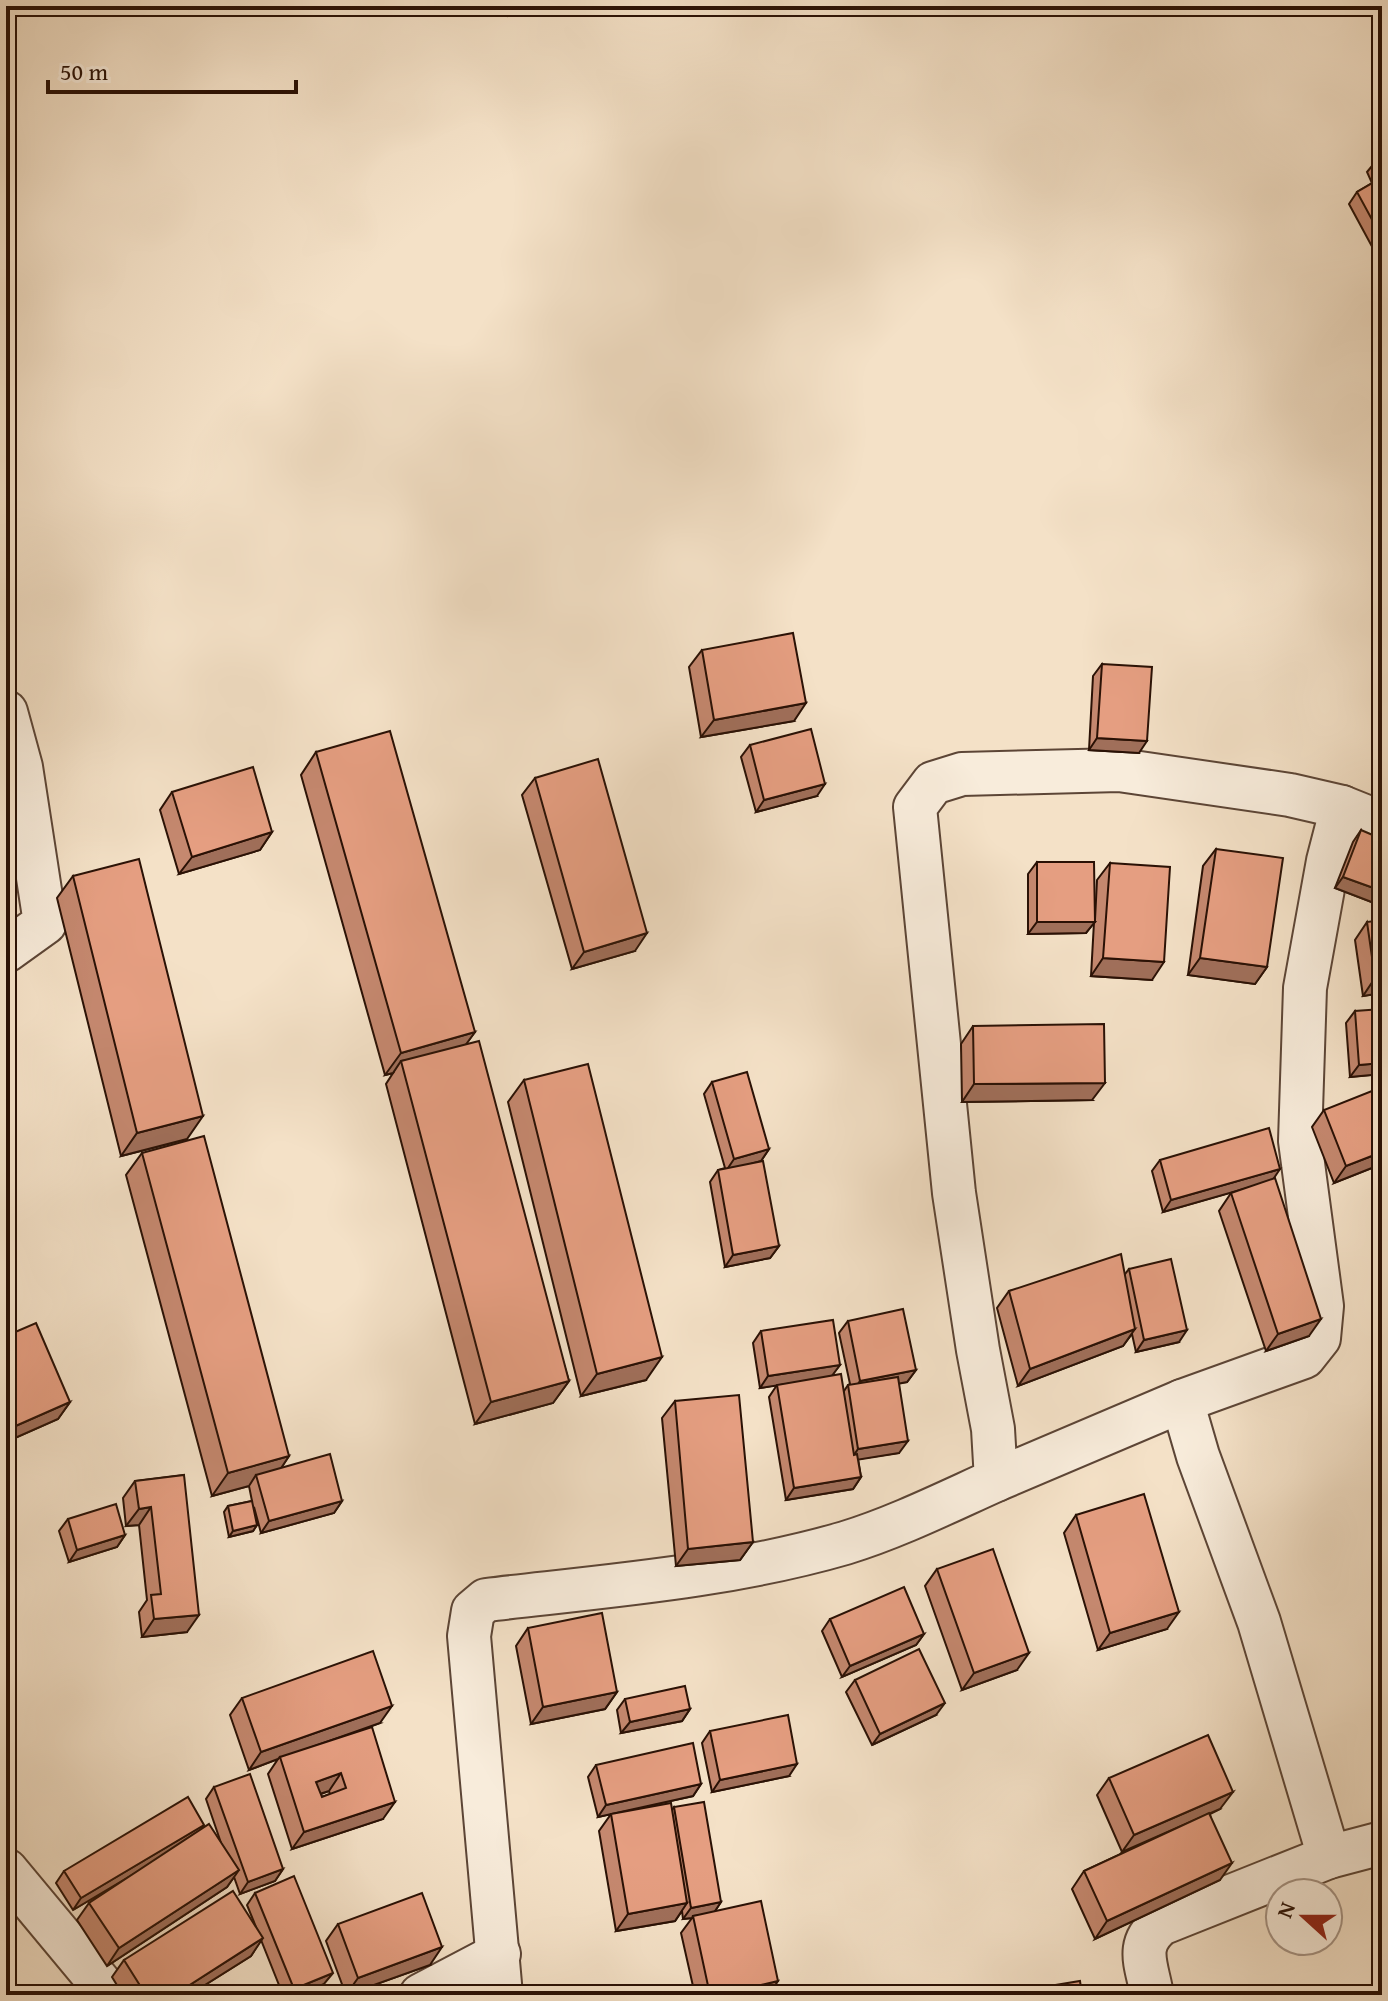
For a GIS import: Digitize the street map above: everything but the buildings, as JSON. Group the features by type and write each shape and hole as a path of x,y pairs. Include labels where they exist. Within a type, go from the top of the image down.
{"street":[{"path":"6,712 21,767 45,923 6,951"},
{"path":"996,1480 993,1429 954,1193 915,807 933,783 962,774 1119,770 1290,795 1342,807 1382,823"},
{"path":"501,1995 469,1636 473,1611 486,1600 733,1570 831,1546 901,1523 1182,1401 1304,1357 1319,1338 1322,1306 1300,1141 1305,988 1328,861 1342,807"},
{"path":"1182,1401 1198,1456 1259,1622 1329,1857"},
{"path":"1152,1995 1144,1948 1148,1935 1161,1924 1329,1857 1382,1843"},
{"path":"6,1870 110,1995"},
{"path":"421,1995 499,1954"}]}
